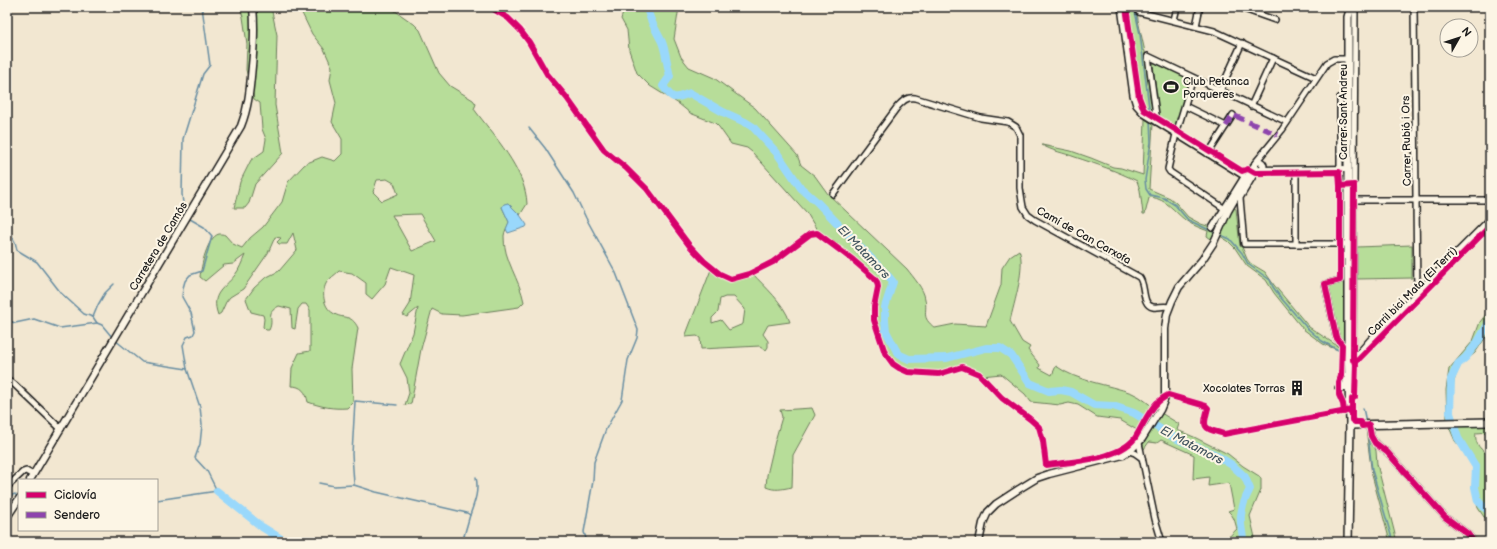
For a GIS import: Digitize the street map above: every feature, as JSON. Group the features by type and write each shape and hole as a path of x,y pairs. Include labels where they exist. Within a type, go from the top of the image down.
{"main road":[{"path":"1344,7 1348,17"},
{"path":"1348,504 1346,460 1347,405 1351,363 1344,244 1348,170 1348,17 1351,7"},
{"path":"1344,388 1346,376 1346,348 1350,338"},
{"path":"1344,388 1347,385 1351,363"},
{"path":"1344,388 1348,391 1347,405 1351,426 1348,542"},
{"path":"1351,426 1490,422"},
{"path":"1346,460 1348,430 1351,426"}],"street":[{"name":"Carretera de Camós","path":"31,478 236,134 244,117 249,98 255,22 253,7"},
{"path":"1121,7 1133,95 1136,105 1146,115 1247,177"},
{"path":"1174,20 1177,7"},
{"path":"1196,26 1200,7"},
{"path":"1238,7 1275,20"},
{"name":"Carrer Sant Andreu","path":"1350,338 1354,200 1355,7"},
{"name":"Carrer Rubió i Ors","path":"1414,7 1417,293"},
{"path":"1139,12 1174,20 1222,34 1316,78"},
{"path":"1220,90 1242,43"},
{"path":"1157,122 1148,56 1287,122"},
{"path":"1251,106 1274,58"},
{"path":"1344,244 1244,244 1240,198 1259,165 1316,78 1330,60 1337,58 1348,59"},
{"path":"1193,78 1176,134 1168,169 1170,172 1226,210"},
{"name":"Camí de Can Carxofa","path":"833,194 898,106 905,99 915,98 981,118 1008,122 1016,127 1020,135 1020,188 1023,207 1028,215 1034,220 1139,277 1142,283 1146,302 1154,307 1169,307"},
{"path":"1346,348 1341,344 1336,336 1325,284 1340,280 1344,244 1340,170 1340,98 1348,98"},
{"path":"1185,106 1226,126"},
{"path":"1208,154 1233,115"},
{"path":"1212,228 1226,210 1250,170 1259,165 1274,170 1348,170"},
{"path":"1296,170 1296,244"},
{"path":"1354,200 1490,200"},
{"path":"979,542 984,519 990,509 1025,485 1049,474 1114,457 1129,451 1140,441 1160,410 1165,395 1166,329 1169,307 1179,287 1202,260 1220,228 1226,210"},
{"path":"1351,363 1369,342 1490,219"},
{"path":"1417,275 1427,282"},
{"path":"1350,338 1360,345 1365,345 1369,342"},
{"path":"7,379 61,429"},
{"path":"1366,426 1375,443 1387,452 1445,517 1468,534 1474,542"},
{"path":"1140,441 1142,458 1155,519 1162,542"},
{"path":"1129,451 1142,458"},
{"path":"7,487 23,472 26,471 31,478"},
{"path":"7,517 17,501"}],"green space":[{"path":"240,7 271,7 277,35 275,105 283,153 255,184 249,203 245,208 234,208 240,182 251,160 264,151 266,139 262,129 260,103 254,99 246,70 247,44"},
{"path":"299,7 387,7 391,8 414,24 420,30 439,73 450,86 473,100 476,104 474,109 515,166 525,191 527,204 520,215 508,203 502,207 509,222 504,236 504,245 524,302 519,307 462,315 442,314 432,309 421,349 411,404 405,405 409,393 407,378 400,364 413,333 418,308 407,317 403,315 410,304 414,275 391,267 385,284 372,299 366,294 366,283 352,273 339,271 327,282 324,290 324,299 327,307 337,315 353,320 358,328 352,369 353,402 347,408 328,407 308,402 306,395 301,388 291,386 292,368 299,353 310,351 310,310 306,304 302,304 298,309 295,329 292,328 291,309 279,306 272,311 271,326 269,330 266,330 263,327 263,315 251,312 246,299 254,288 265,278 279,271 297,250 293,233 287,244 279,244 277,242 281,238 275,237 268,253 243,289 230,297 221,313 218,315 216,308 217,296 236,273 245,255 233,264 224,265 205,281 200,277 205,253 215,236 219,234 225,235 233,244 242,248 250,238 263,227 282,202 288,182 304,165 322,157 335,161 342,154 342,139 332,122 336,103 330,80 332,67 324,49 312,34","holes":["387,179 394,183 398,194 382,201 373,192 377,180","420,214 436,241 412,251 392,215"]},
{"path":"625,7 679,7 674,39 681,57 689,67 714,78 755,108 797,155 801,165 815,176 828,194 907,269 923,291 926,304 926,318 935,328 955,324 986,326 1001,285 1002,268 1010,256 1019,250 1021,257 1020,275 1010,321 1022,342 1030,347 1028,350 1040,365 1039,368 1052,375 1056,366 1074,376 1132,393 1139,397 1158,410 1142,433 1120,420 1097,417 1078,405 1069,403 1060,405 1031,402 1025,394 1001,374 982,376 970,369 962,367 939,374 908,372 899,368 890,361 885,353 874,320 874,307 878,287 877,282 874,278 817,233 817,230 807,213 752,152 747,148 731,144 715,123 690,113 679,104 650,86 637,73 629,50 627,30 621,19"},
{"path":"1123,7 1137,7 1138,20 1145,52 1153,114 1145,109 1144,112 1136,99"},
{"name":"Club Petanca Porqueres","path":"1154,63 1188,78 1189,80 1175,128 1159,118"},
{"path":"1145,119 1153,124 1149,189 1170,198 1188,217 1201,224 1217,229 1211,239 1207,236 1208,231 1188,222 1170,206 1157,198 1149,198 1145,214 1143,214 1140,190 1137,181 1122,174 1042,145 1071,151 1113,167 1143,175"},
{"path":"1233,207 1236,209 1240,246 1242,247 1247,259 1250,263 1265,272 1309,327 1336,345 1342,351 1345,358 1338,350 1323,344 1303,329 1274,293 1266,280 1247,266 1235,248 1220,236"},
{"path":"1412,245 1412,278 1357,279 1357,247"},
{"path":"1342,252 1345,252 1345,343 1341,339 1335,326 1328,286 1342,283"},
{"path":"712,267 721,274 730,278 746,276 752,273 779,302 790,322 768,325 763,334 768,341 768,347 766,350 760,346 701,349 700,338 697,336 685,337","holes":["725,297 734,297 745,309 743,324 729,330 721,320 712,323 712,318 718,312 720,299"]},
{"path":"1490,309 1490,331 1475,353 1460,367 1453,387 1453,420 1447,420 1446,390 1449,369 1473,341 1480,322"},
{"path":"812,408 815,415 793,455 792,487 776,489 766,487 767,475 782,417 780,410"},
{"path":"1161,413 1179,424 1177,430 1228,454 1259,476 1261,479 1261,490 1250,516 1256,542 1223,541 1237,529 1233,517 1228,511 1234,509 1229,483 1208,486 1209,477 1193,479 1194,455 1161,440 1157,443 1149,442 1144,449 1142,444"},
{"path":"1490,424 1490,432 1476,433 1476,440 1477,444 1490,456 1490,518 1484,517 1478,508 1472,487 1474,467 1468,456 1455,441 1449,427"},
{"path":"1369,428 1376,451 1377,464 1397,542 1390,542 1372,475 1366,429"}],"water":[{"path":"508,203 520,215 527,225 526,227 508,233 506,229 509,222 502,207 504,204"}],"waterway":[{"path":"184,214 182,194 183,139 203,74 210,65 202,7"},
{"name":"El Matamors","path":"647,7 651,21 665,50 670,76 663,86 670,95 672,97 678,97 690,93 753,127 777,153 801,188 817,202 893,282 885,307 885,321 886,331 900,355 909,359 947,358 986,348 1000,348 1011,355 1030,383 1049,391 1061,390 1071,392 1094,405 1113,406 1134,413 1175,438 1214,454 1232,465 1245,477 1250,489 1241,515 1241,527 1244,542"},
{"path":"1134,7 1140,34 1150,115"},
{"path":"1150,119 1151,142 1145,180 1146,189 1150,195 1164,198 1175,205 1188,220 1216,233"},
{"path":"529,128 545,148 574,193 616,273 638,330 637,338 628,360 622,400 606,429 594,462 593,481 584,532 587,542"},
{"path":"158,500 217,491 207,471 195,458 200,444 202,425 200,407 187,369 183,345 187,337 193,335 195,331 191,313 182,297 185,281 190,275 202,271 212,236 204,227 190,219"},
{"path":"7,227 15,242 17,250 37,262 61,293 84,314 93,317 97,323 102,325 112,337"},
{"path":"1221,235 1230,239 1242,253 1248,264 1270,280 1281,298 1307,328 1322,341 1340,351"},
{"path":"93,317 105,293 114,284"},
{"path":"7,320 15,323 34,319 60,328 97,323"},
{"path":"1490,321 1477,343 1466,357 1458,364 1451,379 1450,413 1458,438 1476,467 1475,487 1478,501 1486,509 1490,510"},
{"path":"115,340 142,362 187,369"},
{"path":"354,484 352,454 355,401 397,405"},
{"path":"1363,408 1366,422"},
{"path":"1367,427 1372,470 1393,542"},
{"path":"470,515 477,491 476,477"},
{"path":"319,483 334,486 354,485 376,492 467,513 470,515 464,536 469,542"},
{"path":"217,491 262,527 286,542"},
{"path":"7,497 15,494 18,498"}],"marked path":[{"path":"1226,126 1233,115 1278,135"}],"cycle path":[{"path":"490,7 508,18 520,30 529,42 547,74 567,98 604,150 626,168 647,189 689,245 704,261 720,274 731,279 749,274 773,262 810,234 817,233 853,260 877,282 878,287 874,307 874,320 885,353 893,364 908,372 939,374 962,367 979,374 1002,398 1039,427 1043,441 1046,465 1094,459 1117,451 1135,438 1155,405 1168,395 1206,406 1208,408 1205,420 1206,427 1224,434 1352,410"},
{"path":"1126,7 1139,97 1144,110 1242,171 1248,169 1255,173 1339,172 1340,280 1325,284 1336,337 1342,345 1339,395 1343,404 1344,412"},
{"path":"1340,186 1354,185 1353,360 1356,362"},
{"name":"Carril bici Mata (El Terri)","path":"1474,542 1468,534 1445,517 1387,452 1375,443 1371,436 1369,425 1362,426 1361,422 1355,422 1352,420 1352,399 1355,397 1356,362 1490,226"}],"place":[{"name":"Club Petanca Porqueres","path":"1171,87"},
{"name":"Xocolates Torras","path":"1297,388"}]}
